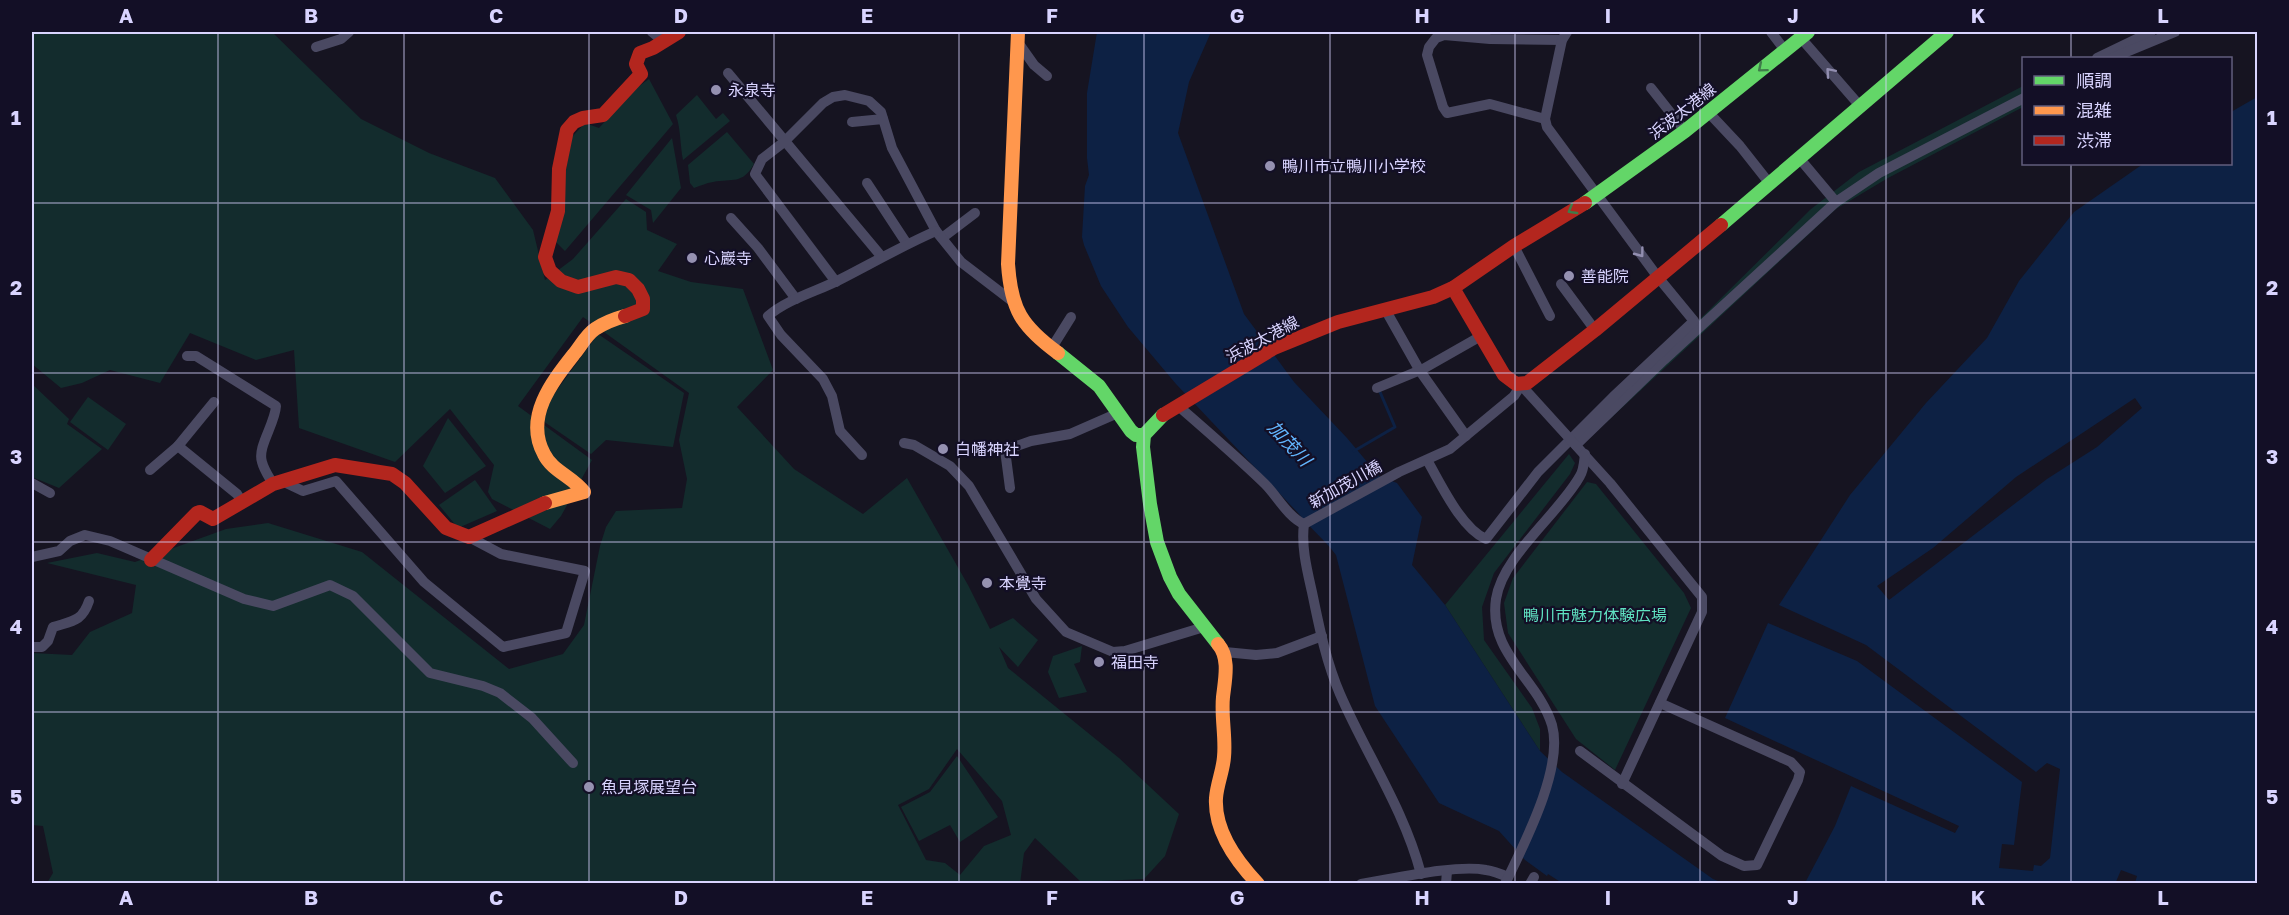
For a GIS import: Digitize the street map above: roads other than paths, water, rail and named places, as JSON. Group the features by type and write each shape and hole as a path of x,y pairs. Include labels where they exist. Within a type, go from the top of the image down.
{"main road":[{"path":"151,560 197,513 200,512 213,519 277,483 335,465 392,474 405,483 446,528 470,537 551,501 584,492 579,483 555,469 545,457 537,441 536,422 539,408 551,384 592,331 643,309 643,299 638,289 629,280 616,277 578,286 561,282 550,271 545,257 558,211 559,169 567,129 574,122 583,118 603,116 641,74 636,64 640,53 679,32"},
{"path":"1453,288 1504,375 1521,385 1535,378 1800,159 1860,106 1930,37 1947,32"},
{"name":"浜波太港線","path":"1144,435 1155,421 1179,403 1274,348 1325,326 1433,297 1453,288 1514,246 1597,196 1709,113 1804,34"},
{"path":"1017,36 1007,276 1012,301 1027,328 1098,385 1134,434 1144,435 1144,454 1154,531 1165,565 1179,595 1225,652 1222,706 1224,754 1215,801 1216,813 1242,867 1258,884"}],"street":[{"path":"316,46 341,39 349,32"},
{"path":"652,32 664,42"},
{"path":"1771,32 1785,49"},
{"path":"2099,57 2151,32"},
{"path":"2113,57 2135,39 2175,32"},
{"path":"1804,34 1860,106"},
{"path":"1545,119 1490,104 1447,113 1427,55 1434,35 1490,39 1565,36 1545,119 1547,127 1657,276 1694,321 1574,442"},
{"path":"1017,36 1034,65 1047,76"},
{"path":"728,74 881,256"},
{"path":"1651,88 1685,131"},
{"path":"836,282 755,174 762,159 784,142 823,103 833,97 845,95 869,101 881,112 892,147 939,234 961,262 1012,301"},
{"path":"1427,460 1474,534 1486,539 1538,472 1574,442 1836,202 1879,173 2022,99"},
{"path":"1709,113 1740,146 1770,184"},
{"path":"852,122 884,119"},
{"path":"1800,159 1836,202"},
{"path":"867,183 907,244"},
{"path":"862,455 840,431 828,388 773,326 768,316 796,299 836,282 881,256 907,244 939,234 975,213"},
{"path":"731,218 758,248 796,299"},
{"path":"1514,246 1550,316"},
{"path":"1561,284 1594,330"},
{"path":"1385,309 1420,370 1466,436"},
{"path":"1051,349 1071,317"},
{"path":"1377,388 1420,370 1481,336"},
{"path":"187,356 196,356 276,406 275,417 262,449 261,460 277,483 303,490 336,481 424,582 503,648 566,633 585,571 501,554 470,537"},
{"path":"1521,385 1585,454 1702,597 1702,612 1622,784"},
{"name":"新加茂川橋","path":"1304,524 1399,472 1450,449 1514,396 1521,385"},
{"path":"150,470 178,446 214,402"},
{"path":"1179,403 1267,486 1296,519 1304,524 1306,563 1322,636 1339,693 1374,767 1402,817 1421,874"},
{"path":"1010,488 1005,450 1031,441 1070,434 1118,413"},
{"path":"904,443 914,445 950,466 969,486 1036,599 1066,632 1113,652 1204,627"},
{"path":"178,446 237,494 242,502"},
{"path":"1361,884 1421,874 1485,869 1506,880 1545,791 1553,760 1552,726 1546,709 1511,660 1498,634 1495,617 1496,597 1510,567 1580,476 1585,454"},
{"path":"32,483 50,493"},
{"path":"32,557 59,550 70,541 85,535 110,541 244,599 273,606 330,585 344,590 353,596 430,674 483,686 500,693 532,718 573,763"},
{"path":"32,647 42,647 48,641 53,627 80,619 86,612 89,601"},
{"path":"1225,652 1256,655 1277,652 1322,636"},
{"path":"1580,751 1722,856 1744,866 1757,865 1762,859 1800,772 1791,762 1660,703"},
{"path":"1446,884 1447,871"}],"water":[{"name":"加茂川","path":"1097,32 1211,32 1189,82 1178,133 1244,314 1294,382 1379,476 1397,483 1422,517 1412,565 1445,605 1540,751 1562,772 1713,879 1723,883 1562,883 1548,874 1547,876 1525,860 1499,831 1439,803 1375,706 1336,555 1176,384 1128,327 1101,286 1082,237 1085,186 1089,175 1087,93"},
{"path":"2257,97 2257,883 2135,883 2137,876 2121,870 2115,884 1805,883 1835,826 1851,786 1955,833 1959,826 1725,718 1768,623 1857,661 2022,782 2014,845 2002,844 1999,868 2033,871 2034,865 2041,866 2050,858 2060,769 2047,763 2036,772 1866,645 1779,605 1850,495 1926,403 1987,338 2019,281 2074,212 2142,165 2232,165 2232,111"}],"waterway":[{"path":"1354,451 1395,427 1380,392"}],"place":[{"name":"永泉寺","path":"716,90"},
{"name":"鴨川市立鴨川小学校","path":"1270,166"},
{"name":"心巖寺","path":"692,258"},
{"name":"善能院","path":"1569,276"},
{"name":"白幡神社","path":"943,449"},
{"name":"本覺寺","path":"987,583"},
{"name":"福田寺","path":"1099,662"},
{"name":"魚見塚展望台","path":"589,787"}],"park label":[{"name":"鴨川市魅力体験広場","path":"1595,615"}]}
